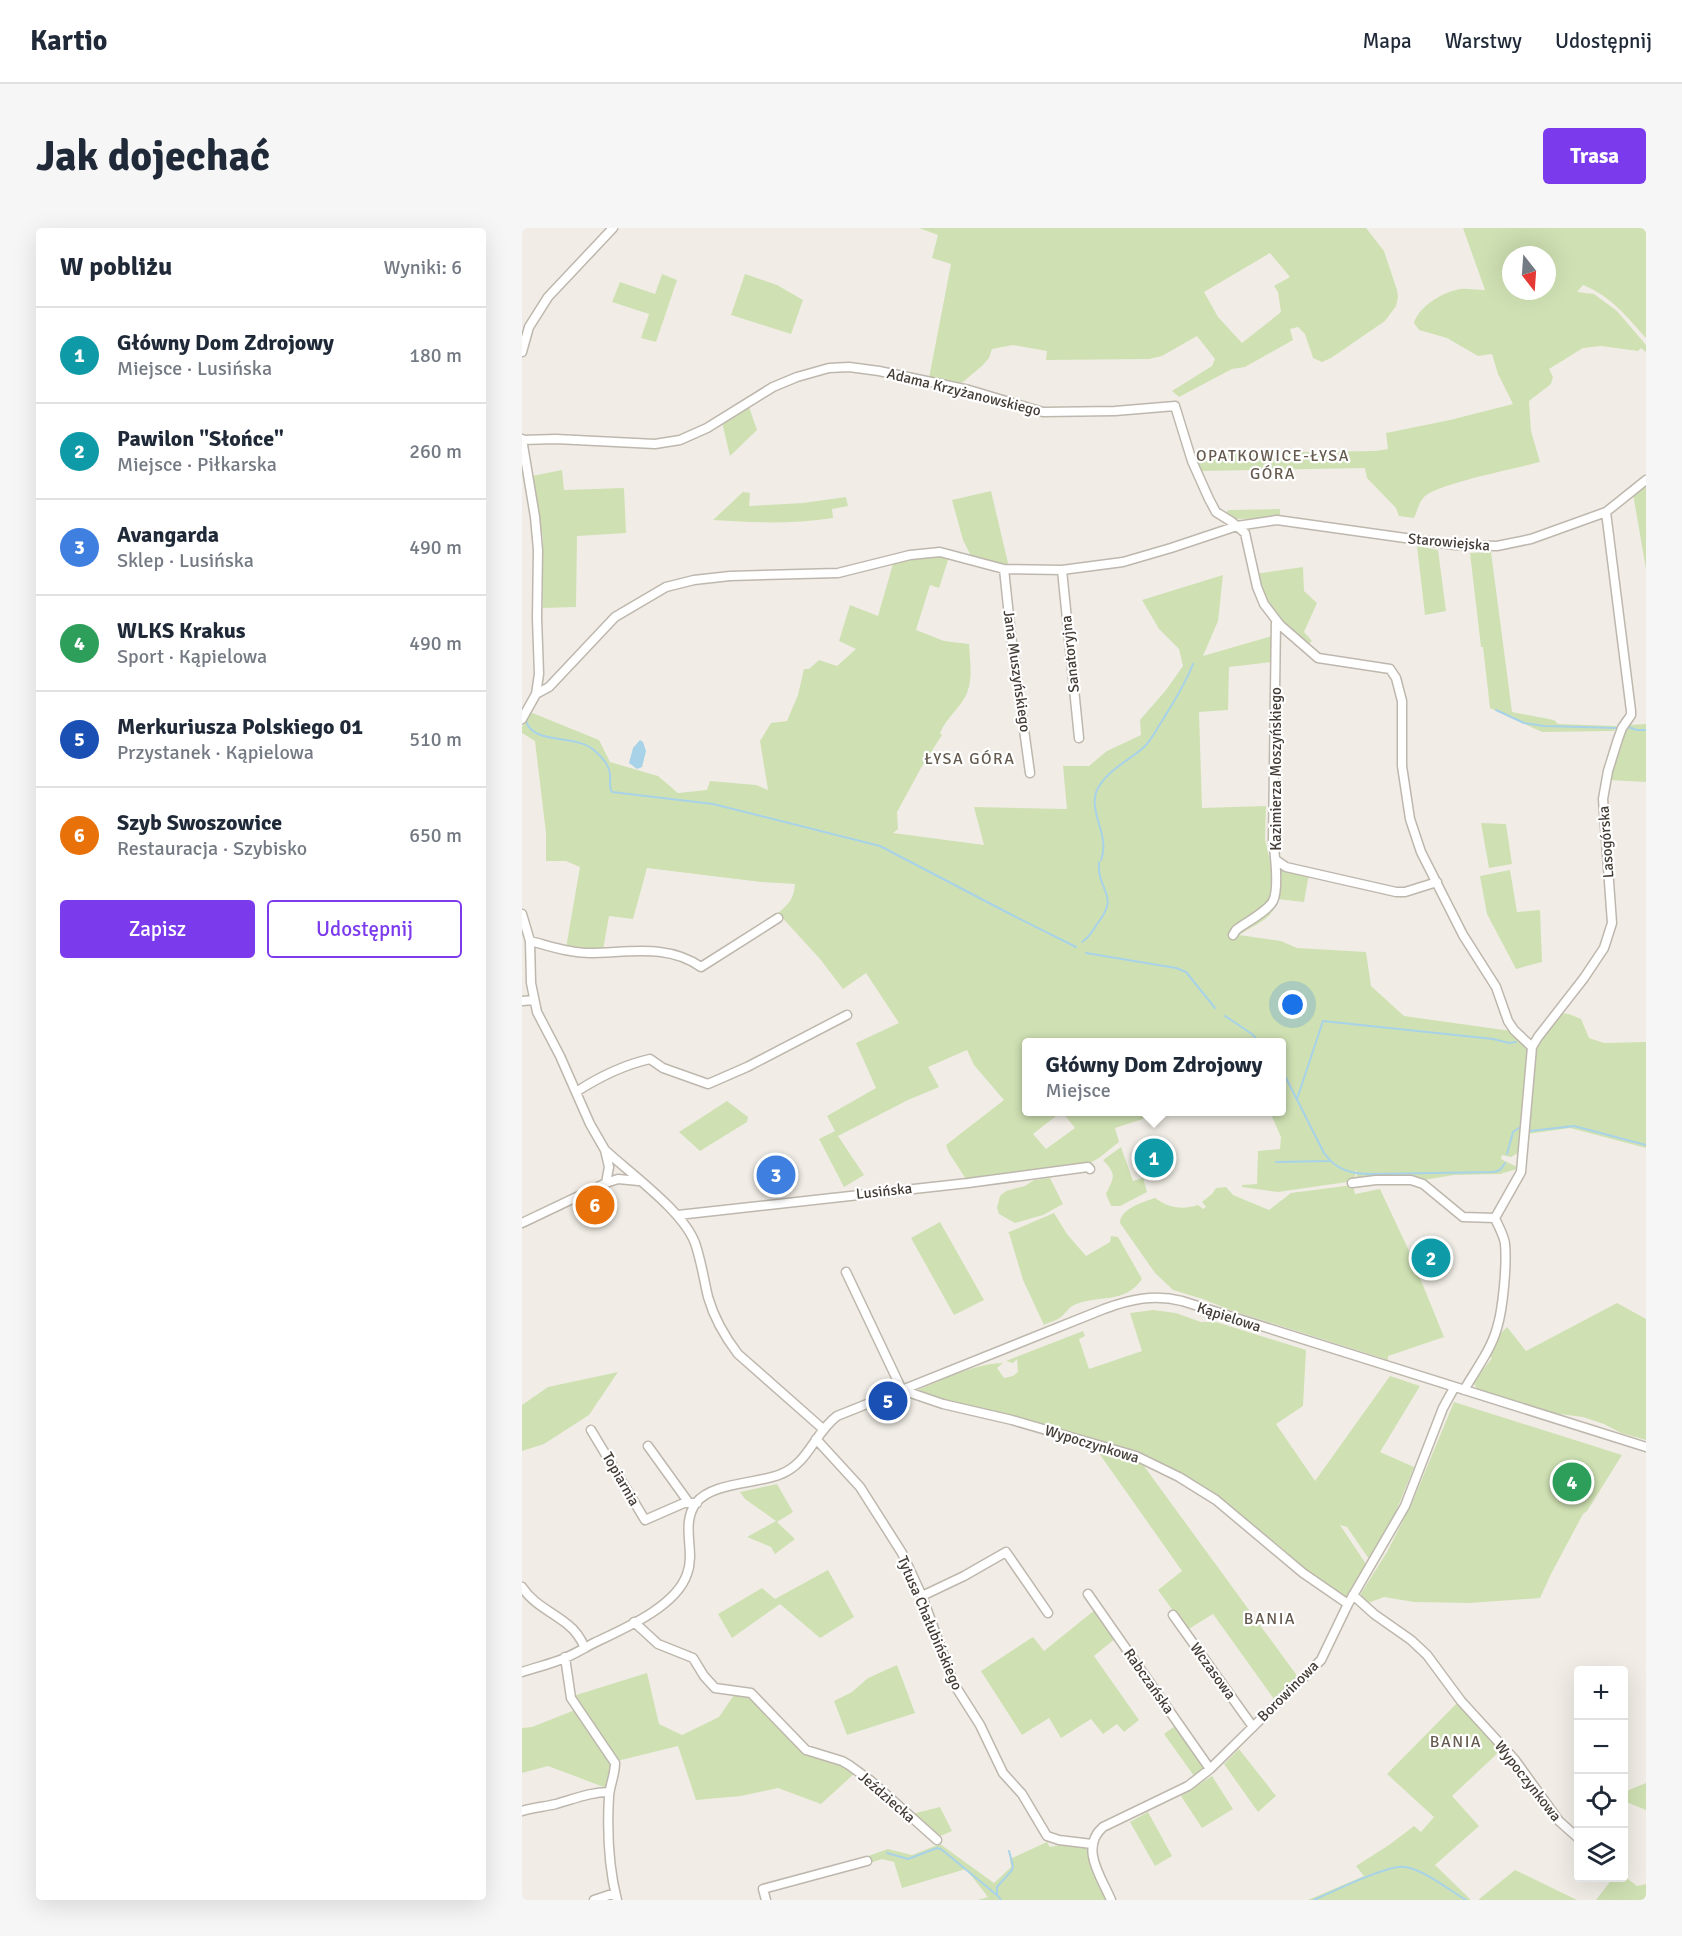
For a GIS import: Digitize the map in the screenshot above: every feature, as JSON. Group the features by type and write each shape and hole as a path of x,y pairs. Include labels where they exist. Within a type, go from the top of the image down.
{"street":[{"path":"522,352 530,327 546,300 588,252 613,228"},
{"name":"Adama Krzyżanowskiego","path":"522,439 655,444 680,440 707,428 773,387 797,376 829,368 849,367 879,371 969,390 1043,412 1115,411 1175,406 1192,461 1209,499 1216,512 1237,526"},
{"path":"522,439 538,550 539,674 536,694 522,719"},
{"name":"Starowiejska","path":"536,694 549,687 615,617 666,587 694,579 838,573 910,555 940,552 1004,569 1062,570 1123,562 1171,549 1237,526 1277,520 1455,545 1497,546 1531,539 1606,512 1646,480"},
{"name":"Lasogórska","path":"1532,1047 1604,948 1612,923 1603,799 1608,771 1618,739 1631,711 1606,512"},
{"path":"1237,526 1245,533 1257,587 1264,604 1298,642 1318,658 1379,666 1390,669 1396,678 1402,701 1402,766 1410,819 1421,852 1463,935 1496,987 1508,1021 1532,1047 1521,1172 1495,1218"},
{"name":"Jana Muszyńskiego","path":"1004,569 1030,773"},
{"name":"Sanatoryjna","path":"1062,570 1079,738"},
{"name":"Kazimierza Moszyńskiego","path":"1276,620 1273,840 1276,860 1286,867 1396,892 1406,892 1437,882"},
{"path":"1233,935 1236,930 1266,909 1274,900 1276,860"},
{"path":"522,914 530,941 531,983 537,1012 560,1056 590,1124 605,1150 609,1167 606,1183"},
{"path":"530,941 567,951 588,953 652,950 687,958 701,968 778,918"},
{"path":"522,1002 534,1000"},
{"path":"576,1092 598,1077 633,1062 650,1059 663,1068 708,1084 747,1067 847,1015"},
{"path":"522,1672 565,1658 585,1648 657,1608 678,1591 687,1575 691,1559 688,1540 693,1503 710,1492 722,1488 763,1480 784,1473 798,1464 822,1429 738,1354 727,1340 709,1300 695,1242 678,1215 605,1150"},
{"name":"Lusińska","path":"678,1215 968,1183 1088,1167 1090,1169"},
{"path":"522,1223 606,1183 618,1179 639,1181"},
{"path":"1352,1183 1411,1180 1423,1184 1463,1217 1495,1218"},
{"path":"1464,1390 1497,1330 1499,1320 1505,1270 1504,1242 1495,1218"},
{"path":"846,1272 902,1390"},
{"name":"Kąpielowa","path":"822,1429 837,1416 1118,1304 1152,1297 1182,1301 1646,1447"},
{"name":"Borowinowa","path":"1092,1844 1102,1827 1188,1786 1210,1769 1321,1659 1348,1604 1405,1506 1443,1408 1454,1388"},
{"name":"Wypoczynkowa","path":"902,1390 943,1404 1012,1420 1136,1456 1179,1477 1216,1500 1303,1574 1348,1604"},
{"name":"Topiarnia","path":"591,1430 645,1520 684,1503 693,1503"},
{"name":"Tytusa Chałubińskiego","path":"816,1439 861,1487 902,1553 922,1596 954,1684 980,1725 1003,1773 1022,1794 1047,1836 1059,1840 1092,1844"},
{"path":"648,1446 693,1503"},
{"path":"922,1596 1006,1552 1048,1613"},
{"path":"522,1587 538,1605 568,1624 585,1648"},
{"name":"Rabczańska","path":"1088,1593 1210,1769"},
{"name":"Wypoczynkowa","path":"1353,1595 1427,1655 1461,1701 1515,1760 1559,1821 1574,1834"},
{"name":"Wczasowa","path":"1173,1615 1253,1727"},
{"name":"Jeździecka","path":"634,1622 658,1644 693,1658 714,1688 751,1693 806,1750 849,1765 871,1781 937,1840"},
{"path":"565,1658 571,1698 615,1763 615,1774 609,1792 608,1855 616,1897 594,1900"},
{"path":"522,1811 537,1806 557,1804 594,1792 609,1792"},
{"path":"1092,1844 1094,1859 1111,1900"},
{"path":"766,1900 763,1889 867,1861"}],"green space":[{"path":"919,228 1366,228 1384,251 1398,297 1396,306 1385,321 1331,358 1322,362 1313,358 1305,334 1298,327 1290,329 1293,340 1245,367 1232,369 1179,397 1172,391 1212,366 1215,359 1197,336 1162,356 1149,359 1046,360 1047,351 1013,345 992,349 983,365 963,382 954,384 929,378 951,264 932,258 938,235","holes":["1270,253 1290,277 1274,286 1278,292 1281,312 1242,343 1218,317 1204,292"]},
{"path":"1463,228 1646,228 1646,338 1618,308 1602,295 1583,285 1577,292 1594,294 1617,311 1646,345 1646,352 1641,348 1638,351 1601,346 1583,348 1549,369 1553,377 1551,384 1529,401 1531,431 1540,462 1460,482 1432,492 1422,499 1414,518 1399,516 1396,508 1367,478 1365,468 1199,471 1193,457 1237,453 1388,449 1386,433 1513,404 1498,374 1492,354 1478,356 1447,338 1419,330 1414,323 1421,311 1432,301 1446,293 1466,289 1485,290"},
{"path":"662,274 677,280 656,342 641,338 649,314 612,302 620,282 655,294"},
{"path":"745,274 777,285 803,300 791,334 731,315"},
{"path":"748,404 757,430 730,456 722,422"},
{"path":"562,470 564,490 624,488 626,533 577,536 576,607 543,608 543,539 532,476"},
{"path":"1646,483 1646,569 1633,494"},
{"path":"991,491 1008,563 1006,566 971,556 963,540 952,500"},
{"path":"743,492 750,493 749,506 803,503 846,497 848,506 832,509 833,518 818,520 743,522 713,520"},
{"path":"1280,509 1280,518 1236,519 1226,514 1228,510"},
{"path":"1417,546 1438,550 1446,611 1425,615"},
{"path":"1491,552 1512,712 1554,720 1558,724 1616,726 1614,731 1542,732 1490,708 1470,553"},
{"path":"932,554 949,557 939,588 930,585 916,630 944,641 969,644 970,681 965,698 940,733 942,735 897,812 898,829 893,833 984,845 974,807 1067,809 1063,766 1089,766 1107,751 1141,735 1140,720 1183,666 1179,649 1159,629 1142,600 1223,575 1218,621 1203,656 1272,636 1273,662 1229,667 1228,710 1199,712 1202,808 1266,806 1265,839 1271,866 1309,874 1304,902 1277,899 1268,917 1239,935 1281,941 1297,948 1366,952 1371,986 1404,1016 1511,1031 1528,1047 1518,1153 1511,1157 1502,1155 1501,1159 1517,1169 1500,1174 1454,1175 1418,1181 1356,1181 1356,1170 1354,1181 1278,1192 1242,1187 1242,1185 1257,1184 1258,1151 1280,1149 1281,1137 1272,1116 1286,1116 1286,1038 1022,1038 1022,1116 1056,1116 1033,1134 1046,1149 1075,1128 1065,1116 1152,1116 1115,1128 1119,1142 1088,1164 1054,1171 966,1179 946,1145 1004,1100 974,1065 967,1050 928,1067 939,1087 908,1100 838,1136 864,1175 844,1187 819,1139 835,1131 827,1116 876,1088 856,1043 899,1023 866,973 843,989 820,959 778,913 790,900 795,884 647,868 633,919 609,916 603,950 566,948 580,867 566,861 546,861 546,833 535,741 522,733 522,727 530,712 599,740 610,762 658,776 678,793 707,790 710,781 756,785 768,790 760,741 771,723 787,721 798,695 804,669 809,669 819,660 837,666 856,649 839,641 850,605 878,616 893,564"},
{"path":"1303,567 1304,591 1317,603 1304,632 1312,641 1307,645 1270,604 1255,574"},
{"path":"1646,724 1646,782 1609,780 1624,731 1629,725"},
{"path":"1481,823 1506,824 1512,864 1489,868"},
{"path":"1510,870 1517,912 1540,910 1542,962 1516,969 1487,914 1480,876"},
{"path":"1559,1013 1581,1019 1589,1038 1604,1043 1646,1042 1646,1148 1570,1128 1527,1134 1535,1049"},
{"path":"727,1101 748,1117 747,1122 700,1151 679,1132"},
{"path":"1121,1147 1133,1181 1143,1178 1147,1192 1120,1206 1111,1206 1106,1194 1113,1176 1103,1160"},
{"path":"1050,1178 1063,1204 1043,1215 1015,1223 999,1214 997,1208 1000,1196 1006,1191 1025,1186 1034,1180"},
{"path":"1353,1185 1355,1194 1380,1189 1409,1251 1444,1337 1388,1356 1388,1360 1173,1290 1155,1273 1120,1223 1128,1210 1155,1198 1176,1207 1198,1205 1203,1209 1206,1207 1202,1202 1216,1188 1226,1187 1233,1195 1269,1210 1291,1193"},
{"path":"1054,1213 1067,1234 1086,1256 1110,1242 1111,1236 1118,1237 1142,1279 1135,1287 1119,1296 1074,1305 1059,1318 1044,1325 1023,1280 1009,1233 1007,1233"},
{"path":"940,1222 984,1300 954,1315 911,1238"},
{"path":"1617,1303 1646,1319 1646,1440 1621,1433 1583,1417 1557,1415 1478,1390 1473,1383 1492,1358 1489,1356 1501,1333 1507,1327 1526,1351"},
{"path":"1153,1310 1176,1313 1201,1322 1216,1322 1306,1350 1303,1406 1276,1424 1315,1481 1390,1376 1420,1386 1380,1452 1414,1467 1395,1514 1369,1559 1347,1527 1340,1525 1366,1564 1346,1598 1280,1553 1217,1495 1136,1454 1091,1439 940,1401 915,1391 958,1373 991,1364 1003,1363 997,1368 1004,1378 1013,1376 1018,1372 1017,1359 1013,1363 1006,1361 1083,1331 1085,1336 1079,1339 1089,1369 1142,1351 1130,1313"},
{"path":"618,1372 589,1415 544,1444 522,1451 522,1405 548,1387"},
{"path":"1454,1402 1622,1455 1583,1514 1540,1598 1469,1603 1414,1602 1384,1597 1368,1603 1360,1595 1387,1552 1412,1503"},
{"path":"1098,1447 1141,1462 1298,1677 1274,1699 1213,1614 1187,1630 1158,1590 1182,1571 1096,1449"},
{"path":"777,1484 793,1512 777,1522 795,1539 775,1554 771,1547 747,1537 776,1521 745,1499 740,1492"},
{"path":"828,1570 854,1617 820,1638 780,1604 732,1638 718,1614 762,1588 775,1599"},
{"path":"1096,1609 1116,1638 1094,1656 1139,1720 1124,1732 1117,1724 1103,1734 1091,1719 1061,1738 1049,1718 1022,1735 981,1671 1033,1637 1044,1651"},
{"path":"897,1665 915,1713 847,1735 834,1701 852,1692 868,1678"},
{"path":"647,1673 659,1724 682,1735 719,1717 736,1692 749,1695 804,1752 831,1759 855,1773 821,1804 778,1788 741,1796 696,1800 678,1746 617,1761 573,1696"},
{"path":"1458,1702 1501,1750 1452,1796 1479,1826 1435,1865 1471,1900 1308,1900 1364,1876 1356,1866 1414,1826 1421,1832 1434,1817 1387,1774"},
{"path":"575,1710 612,1765 609,1789 548,1766 522,1773 522,1728 532,1727"},
{"path":"1175,1726 1205,1769 1194,1776 1164,1734"},
{"path":"1239,1749 1276,1796 1258,1812 1224,1764"},
{"path":"1212,1776 1233,1809 1202,1828 1181,1796"},
{"path":"1646,1783 1646,1810 1628,1803 1628,1790"},
{"path":"940,1807 952,1831 938,1837 912,1814"},
{"path":"1148,1812 1172,1856 1155,1866 1130,1822"},
{"path":"1047,1842 1050,1847 1074,1844 1087,1848 1107,1900 978,1900 988,1897 966,1869 902,1888 894,1862 882,1859 870,1863 868,1856 888,1849 912,1855 940,1844 994,1883 1011,1867 1010,1859"},
{"path":"1515,1870 1577,1900 1478,1900"},
{"path":"1628,1879 1637,1886 1646,1884 1646,1900 1596,1900 1610,1882 1628,1882"}],"water":[{"path":"640,740 646,751 642,767 637,769 629,763 633,748"}],"waterway":[{"path":"1101,860 1103,841 1095,805 1098,788 1113,771 1148,742 1179,694 1193,664"},
{"path":"1496,710 1524,723 1544,726 1617,728"},
{"path":"526,721 530,729 537,734 577,742 595,751 608,767 612,792 713,804 880,846 1076,947"},
{"path":"1628,727 1646,730"},
{"path":"1082,942 1092,932 1107,906 1108,899 1101,881 1099,862"},
{"path":"1086,953 1176,968 1186,972 1215,1008"},
{"path":"1225,1016 1256,1038"},
{"path":"1297,1099 1323,1021 1516,1042"},
{"path":"1286,1078 1324,1153 1344,1170 1371,1174 1494,1172 1500,1170 1505,1163"},
{"path":"1530,1131 1574,1126 1646,1145"},
{"path":"1507,1154 1513,1132 1519,1128"},
{"path":"1276,1162 1330,1161"},
{"path":"887,1853 908,1859 937,1848 941,1849 1001,1900"},
{"path":"997,1894 997,1887 1012,1870 1009,1851"},
{"path":"1314,1900 1346,1885 1397,1867 1413,1869 1429,1876 1466,1900"}],"place":[{"name":"Główny Dom Zdrojowy","path":"1154,1158"},
{"name":"Avangarda","path":"776,1175"},
{"name":"Szyb Swoszowice","path":"595,1205"},
{"name":"Pawilon \"Słońce\"","path":"1431,1258"},
{"name":"Merkuriusza Polskiego 01","path":"888,1401"},
{"name":"WLKS Krakus","path":"1572,1482"}],"district":[{"name":"OPATKOWICE-ŁYSA GÓRA","path":"1273,464"},
{"name":"ŁYSA GÓRA","path":"970,758"},
{"name":"BANIA","path":"1270,1618"},
{"name":"BANIA","path":"1456,1741"}]}
